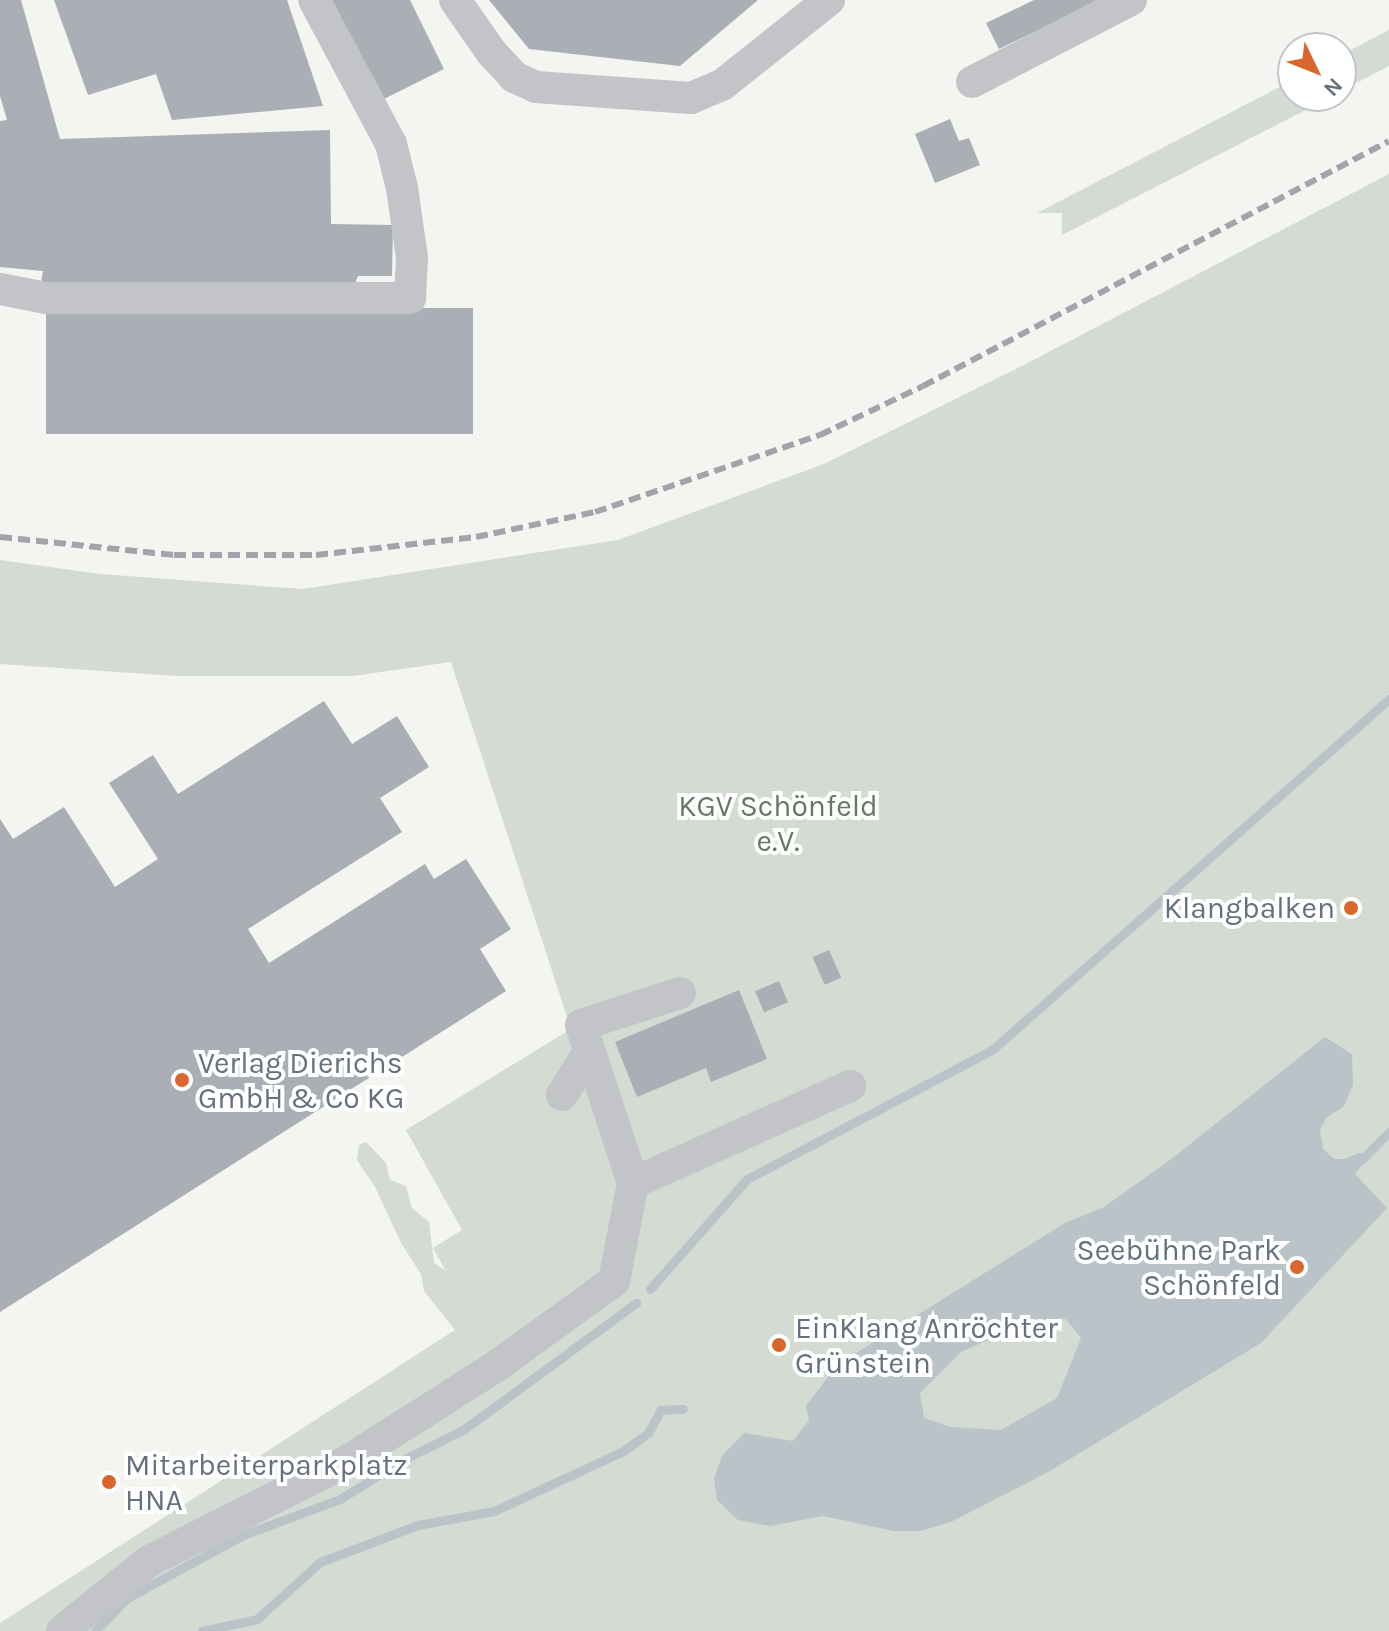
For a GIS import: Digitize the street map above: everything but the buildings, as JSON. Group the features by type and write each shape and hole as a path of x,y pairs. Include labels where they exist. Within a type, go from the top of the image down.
{"lane":[{"path":"0,289 46,298 410,298 412,258 402,188 391,144 314,0"},
{"path":"455,0 492,53 514,77 536,87 691,98 722,85 829,0"},
{"path":"972,82 1131,0"},
{"path":"562,1095 584,1039 680,993"},
{"path":"62,1631 149,1561 349,1460 498,1365 614,1281 633,1183 584,1039"},
{"path":"633,1183 850,1086"}],"green space":[{"path":"1389,30 1389,66 1357,83 1357,47"},
{"path":"1277,88 1277,112 1302,112 1062,235 1062,213 1037,213"},
{"name":"KGV Schönfeld e.V.","path":"1389,174 1389,1631 0,1631 0,1623 455,1330 424,1291 421,1274 401,1243 375,1187 357,1160 359,1145 366,1142 386,1163 390,1180 406,1186 412,1208 429,1222 434,1263 446,1271 433,1248 462,1230 406,1130 571,1029 451,662 353,676 177,676 0,664 0,560 100,574 303,589 618,540 824,464 1022,366"}],"shaded area":[{"path":"1325,1037 1352,1054 1353,1085 1344,1106 1326,1118 1320,1130 1323,1149 1334,1159 1359,1153 1370,1154 1355,1174 1387,1208 1261,1343 1050,1471 951,1522 920,1531 894,1531 823,1516 770,1526 738,1520 717,1500 714,1479 722,1456 744,1433 793,1441 809,1420 806,1406 837,1365 1065,1223 1104,1207 1170,1160","holes":["1066,1319 1081,1338 1057,1398 1001,1430 951,1427 924,1418 920,1393 961,1352 1029,1322"]}],"waterway":[{"path":"650,1289 747,1179 992,1050 1389,699"},
{"path":"1360,1161 1389,1132"},
{"path":"95,1631 127,1598 243,1535 340,1499 403,1460 463,1430 636,1303"},
{"path":"202,1631 257,1619 320,1562 418,1525 494,1511 623,1451 648,1433 661,1410 683,1409"}],"railway":[{"path":"0,537 174,555 316,555 476,537 595,512 820,435 923,386 1389,141"}],"place":[{"name":"Klangbalken","path":"1351,908"},
{"name":"Verlag Dierichs GmbH & Co KG","path":"182,1080"},
{"name":"Seebühne Park Schönfeld","path":"1297,1267"},
{"name":"EinKlang Anröchter Grünstein","path":"779,1345"},
{"name":"Mitarbeiterparkplatz HNA","path":"109,1482"}]}
